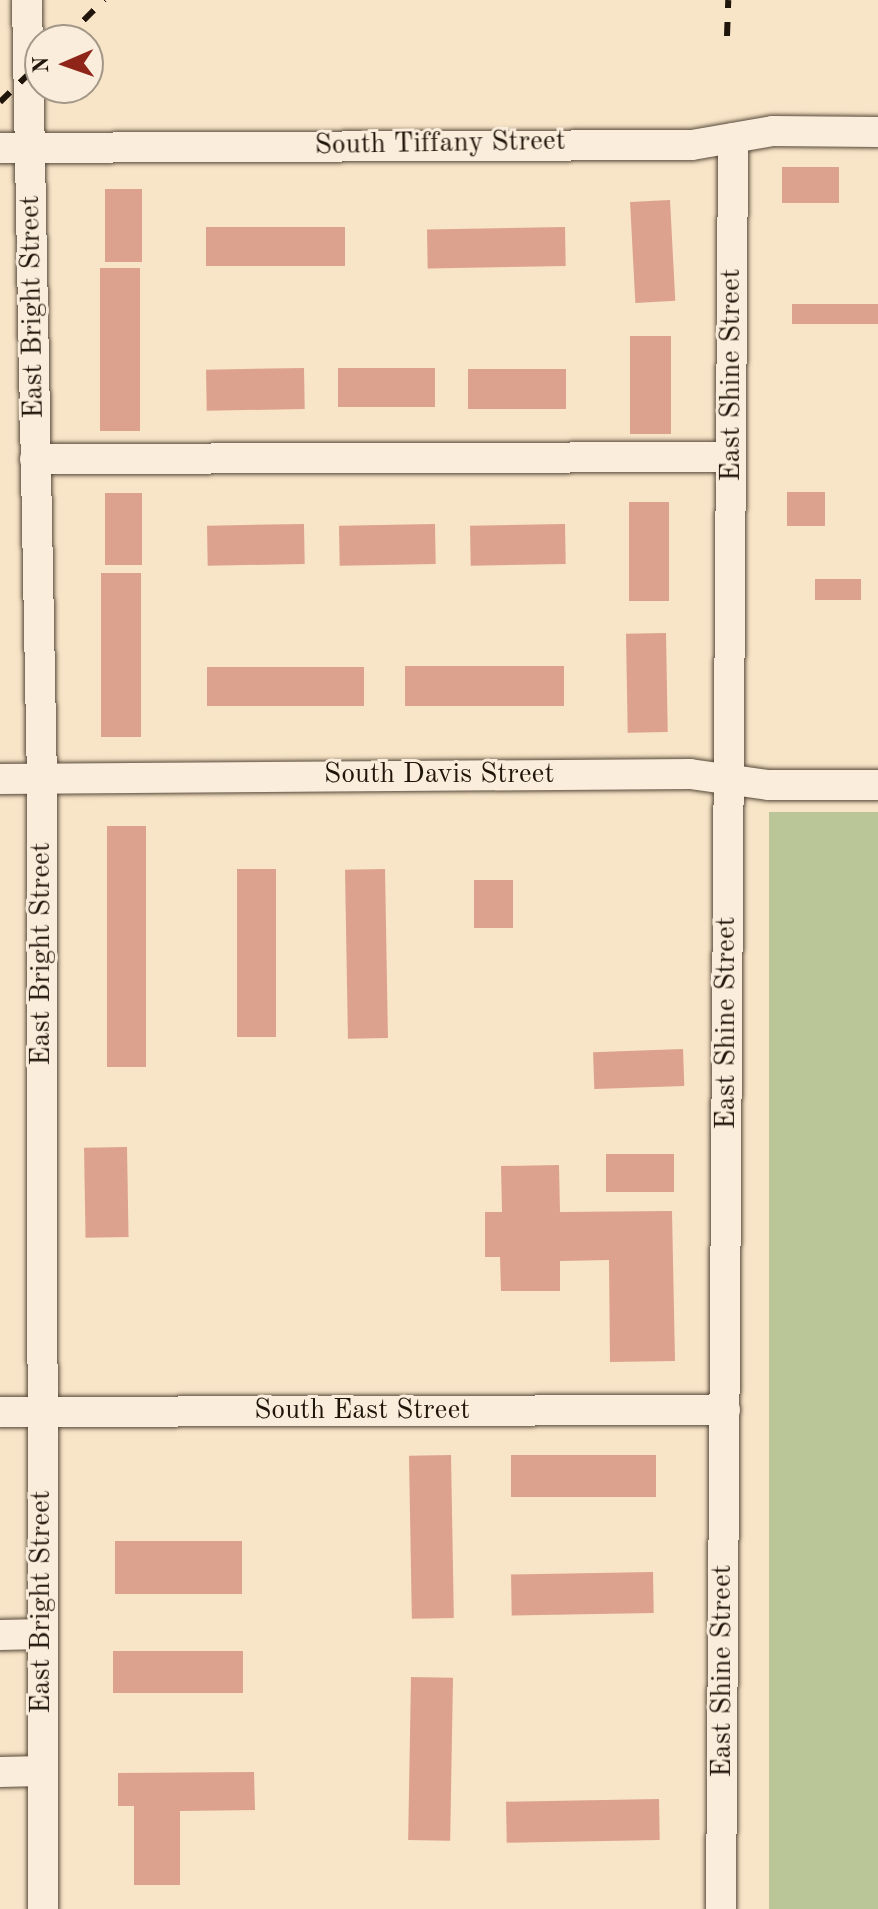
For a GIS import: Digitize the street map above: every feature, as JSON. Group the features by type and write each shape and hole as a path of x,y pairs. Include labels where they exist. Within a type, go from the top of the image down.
{"street":[{"name":"East Bright Street","path":"27,0 15,148 35,459 42,779 43,1909"},
{"name":"South Tiffany Street","path":"15,148 692,145 733,138 878,132"},
{"name":"East Shine Street","path":"721,1909 733,138"},
{"path":"35,459 731,457"},
{"name":"South Davis Street","path":"0,779 422,774 878,785"},
{"name":"South East Street","path":"0,1412 725,1410"},
{"path":"0,1635 42,1634"},
{"path":"0,1772 42,1771"}],"green space":[{"path":"769,812 878,812 878,1909 769,1909"}],"building":[{"path":"782,167 839,167 839,203 782,203"},
{"path":"105,189 142,189 142,262 105,262"},
{"path":"670,200 675,301 635,303 630,202"},
{"path":"206,227 345,227 345,266 206,266"},
{"path":"565,227 566,266 428,268 427,229"},
{"path":"100,268 140,268 140,431 100,431"},
{"path":"792,304 878,304 878,324 792,324"},
{"path":"630,336 671,336 671,434 630,434"},
{"path":"304,368 305,409 207,411 206,370"},
{"path":"338,368 435,368 435,407 338,407"},
{"path":"468,369 566,369 566,409 468,409"},
{"path":"787,492 825,492 825,526 787,526"},
{"path":"105,493 142,493 142,565 105,565"},
{"path":"629,502 669,502 669,601 629,601"},
{"path":"304,524 305,564 208,566 207,526"},
{"path":"435,524 436,564 340,566 339,526"},
{"path":"565,524 566,564 471,566 470,526"},
{"path":"101,573 141,573 141,737 101,737"},
{"path":"815,579 861,579 861,600 815,600"},
{"path":"666,633 668,732 628,733 626,634"},
{"path":"405,666 564,666 564,706 405,706"},
{"path":"207,667 364,667 364,706 207,706"},
{"path":"107,826 146,826 146,1067 107,1067"},
{"path":"237,869 276,869 276,1037 237,1037"},
{"path":"385,869 388,1038 348,1039 345,870"},
{"path":"474,880 513,880 513,928 474,928"},
{"path":"683,1049 684,1086 594,1089 593,1052"},
{"path":"127,1147 129,1237 86,1238 84,1148"},
{"path":"606,1154 674,1154 674,1192 606,1192"},
{"path":"559,1165 560,1212 672,1211 675,1361 610,1362 609,1260 560,1261 560,1291 501,1291 500,1257 485,1257 485,1212 502,1212 501,1166"},
{"path":"451,1455 454,1618 412,1619 409,1456"},
{"path":"511,1455 656,1455 656,1497 511,1497"},
{"path":"115,1541 242,1541 242,1594 115,1594"},
{"path":"653,1572 654,1613 512,1615 511,1574"},
{"path":"113,1651 243,1651 243,1693 113,1693"},
{"path":"411,1677 453,1678 450,1841 408,1840"},
{"path":"254,1772 255,1810 180,1811 180,1885 134,1885 134,1806 118,1806 118,1773"},
{"path":"659,1799 660,1840 507,1843 506,1802"}],"railway":[{"path":"80,24 104,0"},
{"path":"727,36 728,0"},
{"path":"0,102 24,79"}]}
